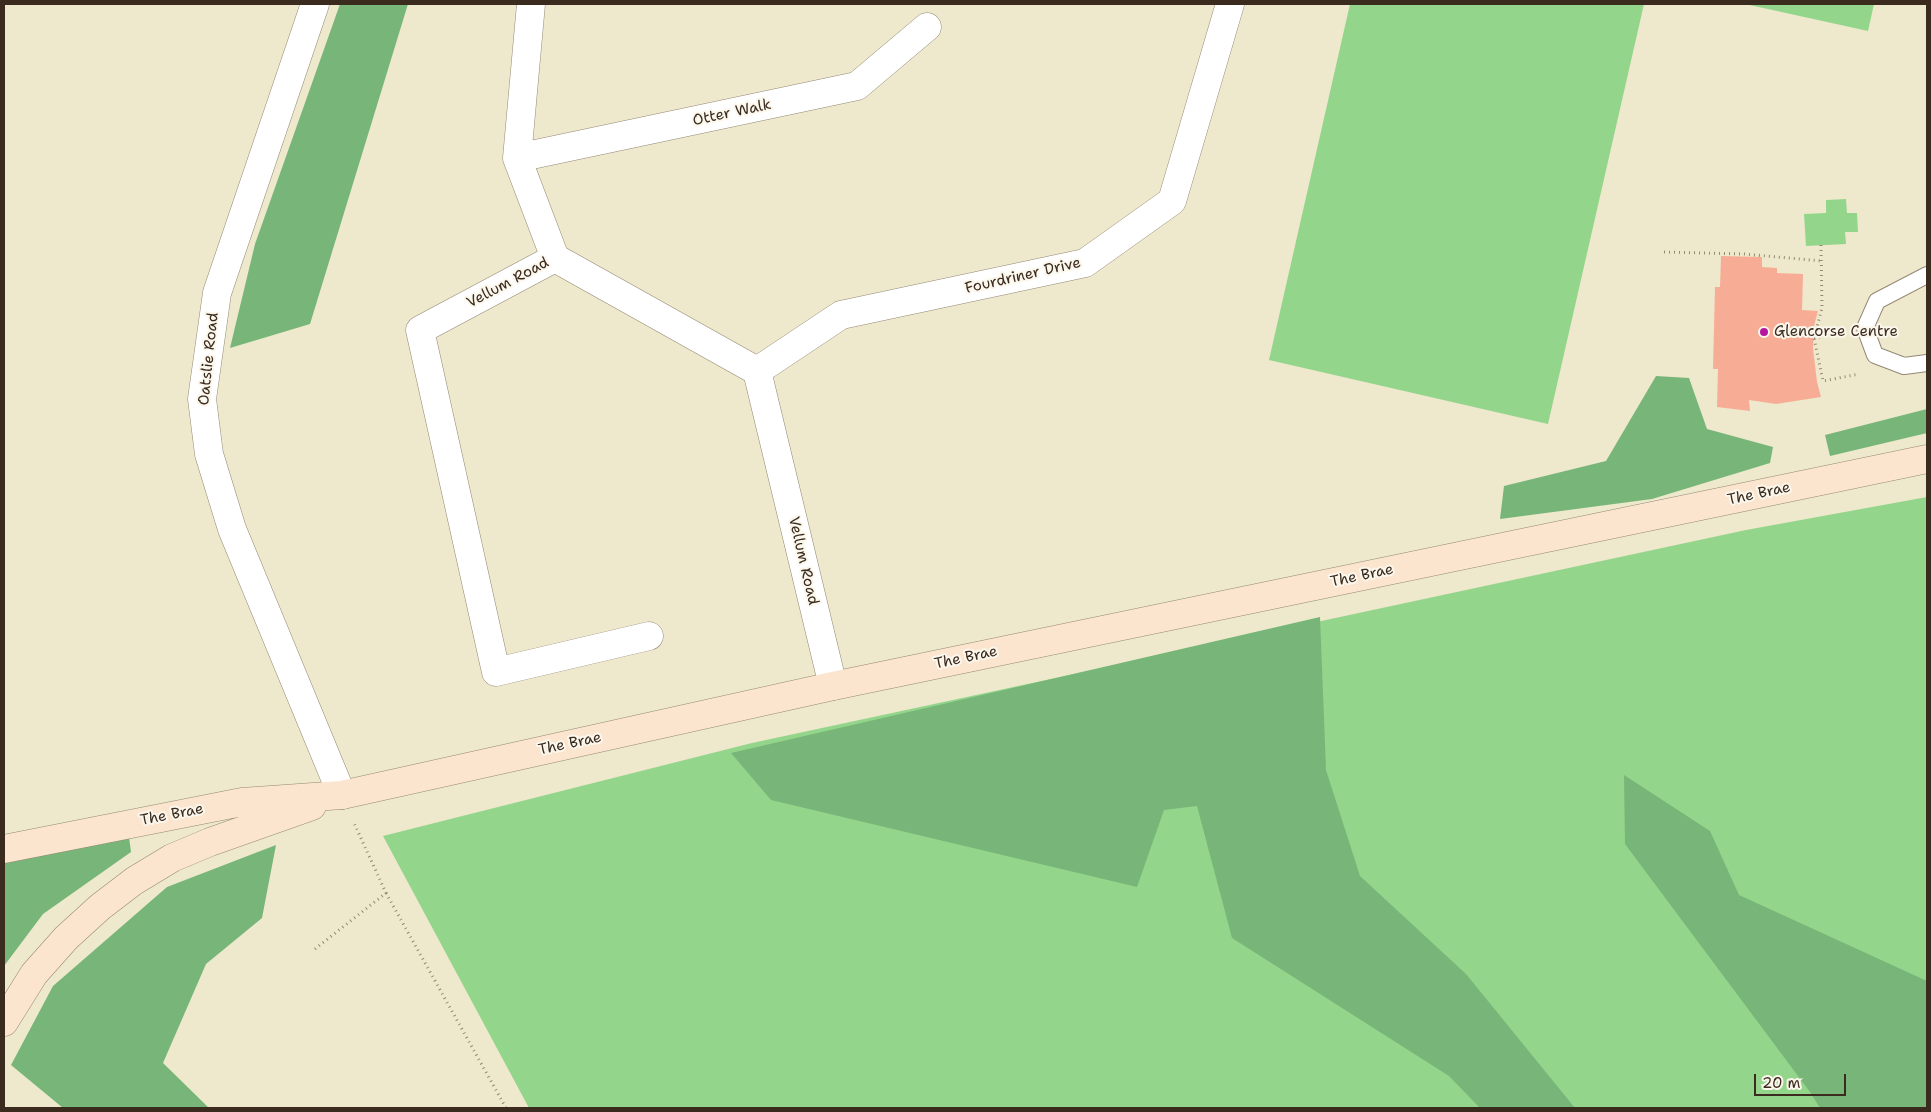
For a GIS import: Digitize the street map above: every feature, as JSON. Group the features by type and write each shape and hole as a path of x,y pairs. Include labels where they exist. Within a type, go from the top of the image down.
{"main road":[{"name":"The Brae","path":"4,849 242,802 342,795 833,686 1927,459"},
{"path":"4,1022 34,974 66,938 100,907 134,881 172,858 342,795"}],"street":[{"name":"Oatslie Road","path":"315,4 217,293 202,399 209,454 232,528 342,795"},
{"path":"531,4 517,158 555,258"},
{"name":"Fourdriner Drive","path":"757,371 842,315 1085,263 1172,200 1230,4"},
{"name":"Otter Walk","path":"517,158 857,86 926,27"},
{"name":"Vellum Road","path":"649,636 496,672 420,330 555,258 757,371 833,686"}],"lane":[{"path":"1927,275 1877,301 1865,328 1875,355 1904,366 1927,363"}],"path":[{"path":"1821,245 1822,308 1814,338 1823,381 1904,366"},
{"path":"1664,252 1744,254 1822,261"},
{"path":"342,795 386,893 506,1108"},
{"path":"315,949 386,893"}],"green space":[{"path":"340,4 408,4 310,324 230,348 255,244"},
{"path":"1350,4 1644,4 1548,424 1269,360"},
{"path":"1745,4 1874,4 1868,31"},
{"path":"1846,199 1847,213 1857,213 1858,232 1845,232 1846,244 1806,246 1804,214 1826,213 1826,200"},
{"path":"1656,376 1689,378 1707,429 1773,447 1770,463 1652,499 1500,519 1504,486 1606,461"},
{"path":"1927,409 1927,433 1830,456 1825,435"},
{"path":"1927,497 1927,1108 529,1108 383,836 752,743 1746,530"},
{"path":"1320,617 1326,770 1360,876 1466,974 1575,1108 1480,1108 1449,1076 1232,938 1197,806 1164,810 1137,887 771,800 731,753"},
{"path":"1624,775 1710,831 1739,895 1927,981 1927,1108 1820,1108 1625,844"},
{"path":"129,837 131,852 43,914 4,966 4,862"},
{"path":"276,845 262,918 206,964 163,1063 209,1108 63,1108 11,1065 53,986 167,887"}],"building":[{"name":"Glencorse Centre","path":"1721,256 1762,257 1762,267 1777,268 1777,273 1803,274 1802,310 1818,311 1814,326 1813,348 1817,382 1821,397 1776,404 1749,400 1750,411 1717,407 1718,369 1713,369 1715,287 1720,287"}],"place":[{"name":"Glencorse Centre","path":"1764,332"}]}
